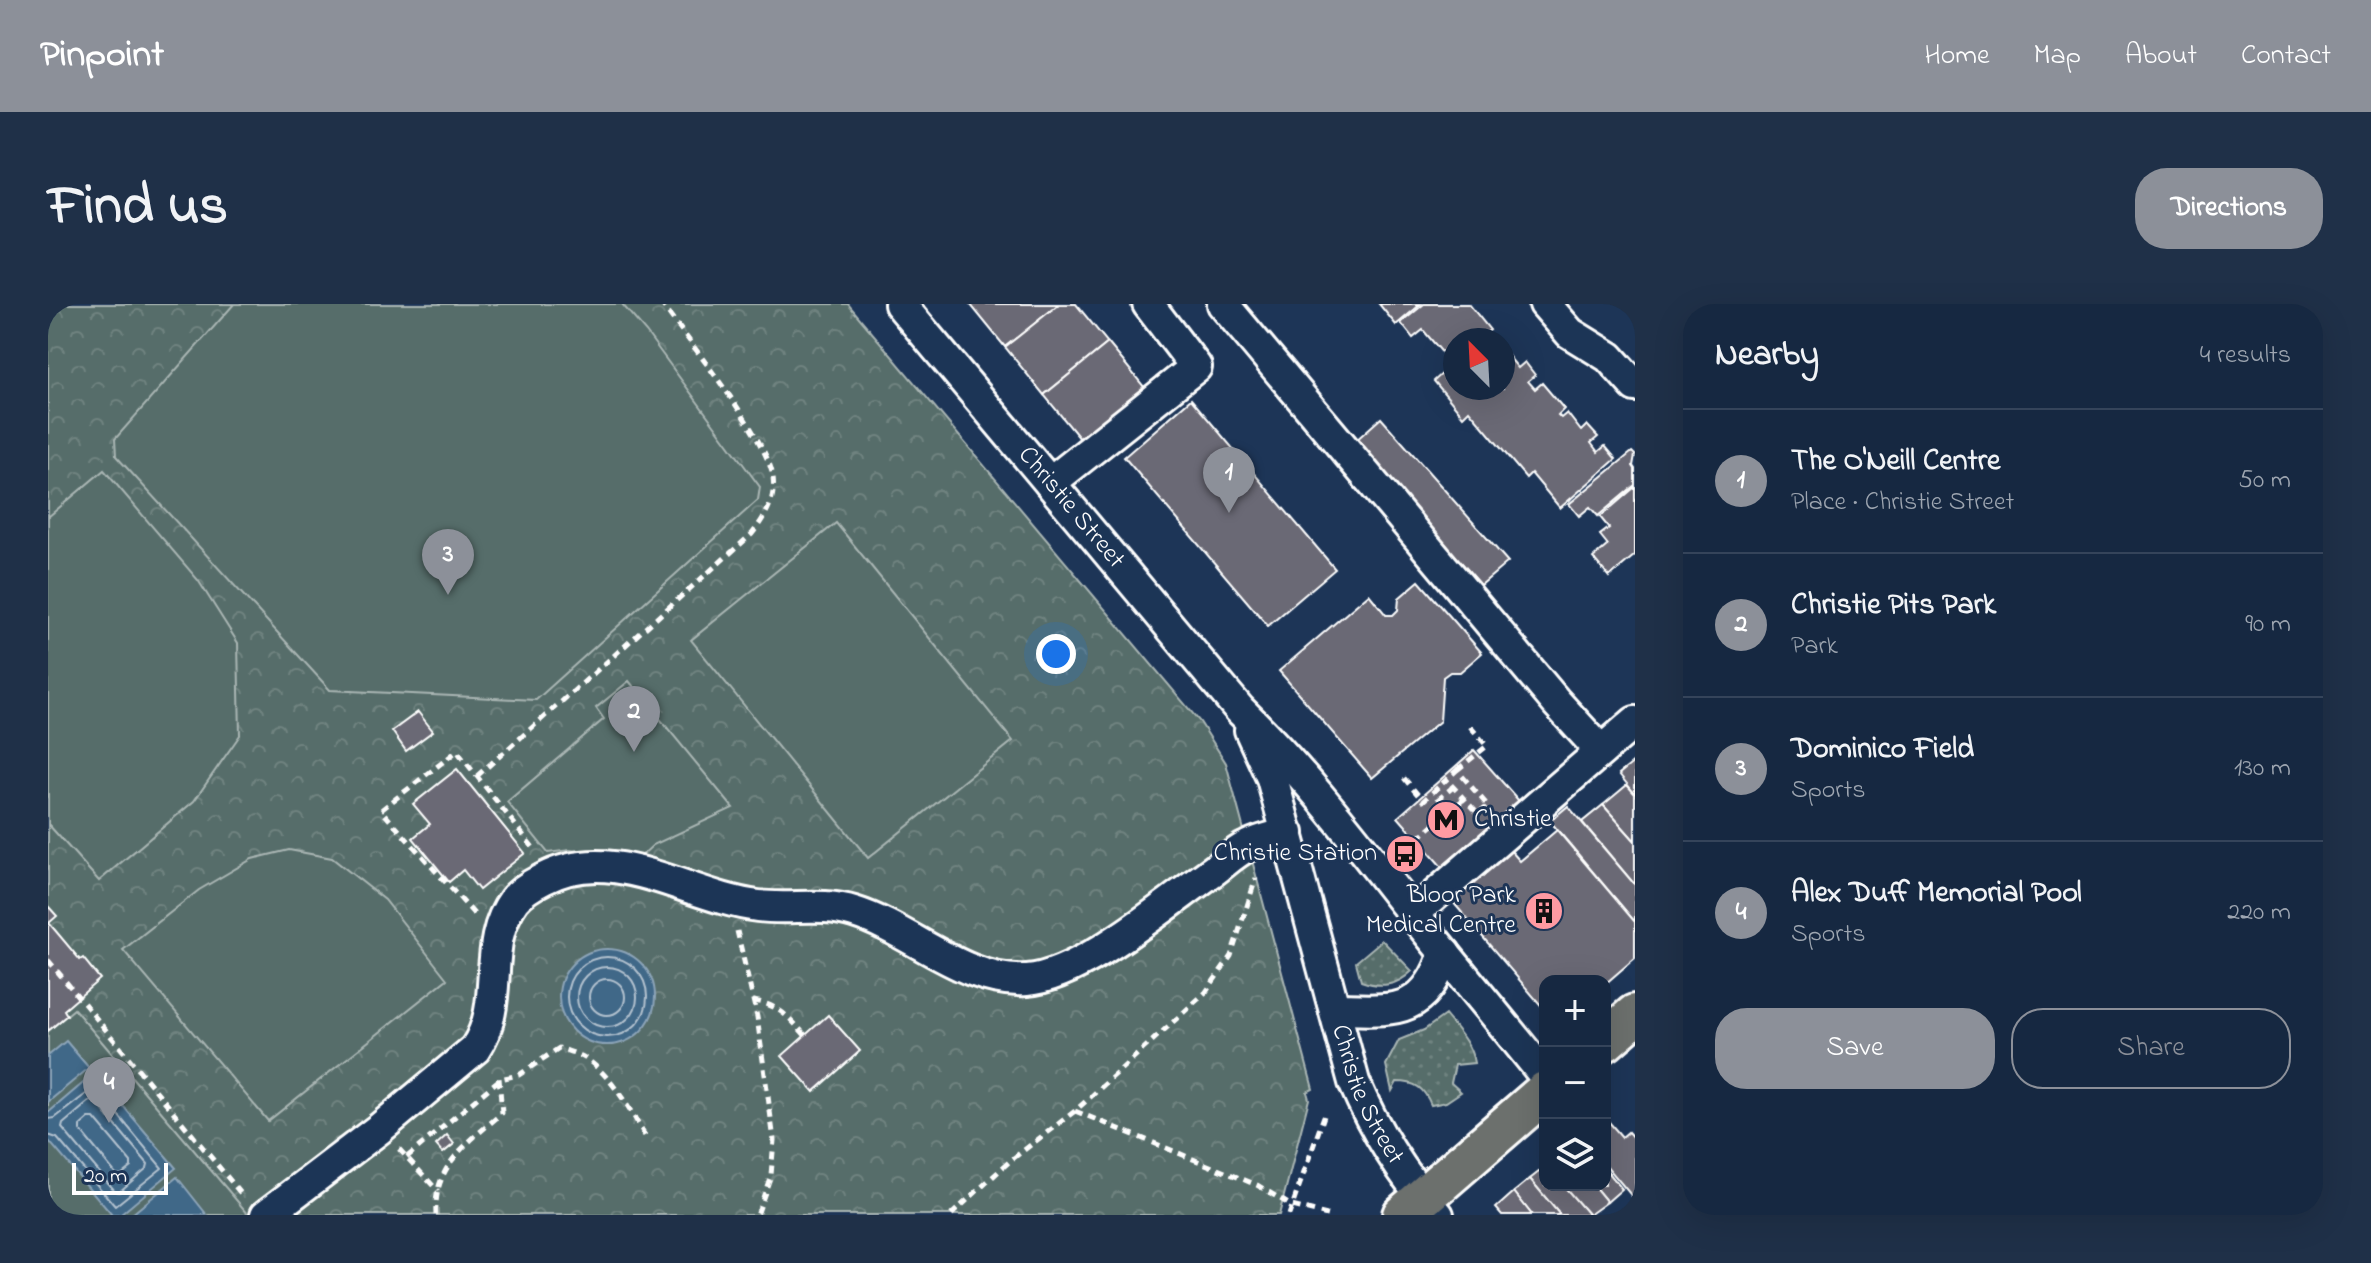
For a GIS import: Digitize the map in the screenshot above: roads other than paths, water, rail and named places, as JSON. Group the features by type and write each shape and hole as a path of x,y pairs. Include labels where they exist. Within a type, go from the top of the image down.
{"main road":[{"path":"1611,1036 1635,1015"},
{"path":"1421,1209 1539,1098"}],"street":[{"name":"Christie Street","path":"900,304 1240,710 1283,752 1352,833 1413,914 1539,1069"},
{"path":"1050,483 1196,367 1148,304"},
{"path":"1223,304 1557,703 1601,751"},
{"path":"1545,304 1570,333 1609,357 1635,386"},
{"name":"Christie Street","path":"1240,710 1272,778 1354,1082 1368,1116 1421,1209"},
{"path":"1413,914 1635,722"},
{"path":"266,1215 379,1129 475,1049 487,1032 493,1002 497,939 502,920 515,898 553,873 594,864 626,868 733,902 762,907 829,906 890,925 965,966 1000,977 1028,980 1069,969 1099,952 1248,846 1288,833"},
{"path":"1335,1009 1392,1009 1412,1002 1433,983 1445,953"}],"water":[{"path":"607,949 626,952 641,963 652,978 655,997 652,1016 641,1031 626,1042 607,1045 588,1042 573,1031 562,1016 559,997 562,978 573,963 588,952"},
{"path":"66,1041 89,1068 48,1102 48,1056"},
{"path":"95,1073 176,1168 120,1215 112,1215 48,1140 48,1113"},
{"path":"177,1177 207,1215 131,1215"}],"place":[{"name":"The O'Neill Centre","path":"1229,513"},
{"name":"Dominico Field","path":"448,595"},
{"name":"Christie Pits Park","path":"634,752"},
{"name":"Christie","path":"1446,820"},
{"name":"Christie Station","path":"1405,854"},
{"name":"Bloor Park Medical Centre","path":"1544,911"},
{"name":"Alex Duff Memorial Pool","path":"109,1123"}]}
